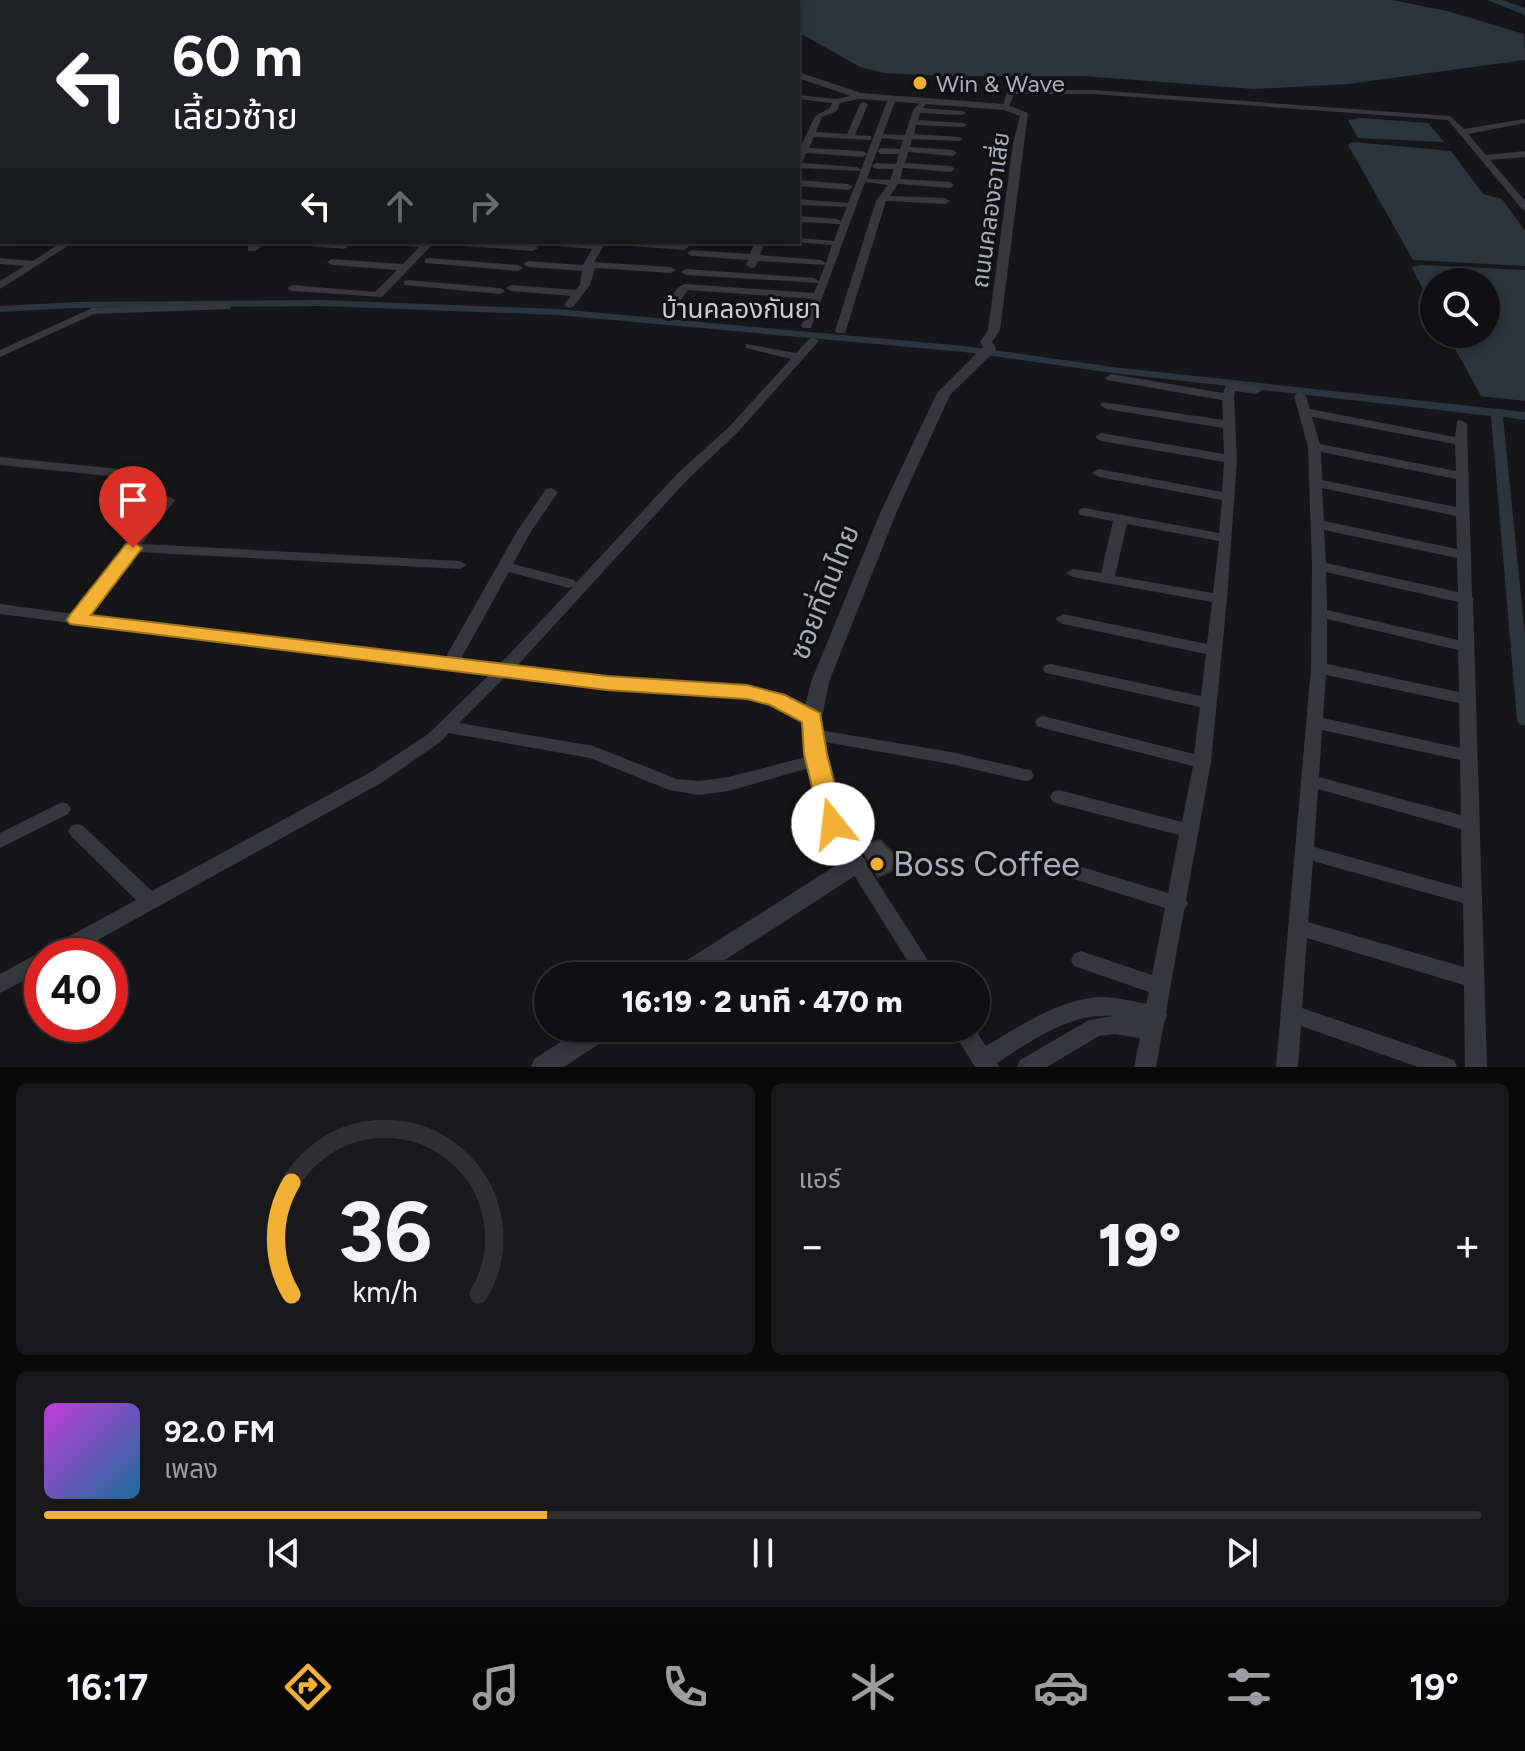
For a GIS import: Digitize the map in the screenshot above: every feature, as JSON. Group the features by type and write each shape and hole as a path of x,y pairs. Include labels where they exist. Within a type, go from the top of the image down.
{"street":[{"name":"ถนนคลองอาเสี่ย","path":"800,76 862,100 892,99 920,105 1005,107 1025,115 1018,143 994,330 986,342 985,352"},
{"path":"1005,107 1013,91 1093,92 1444,117 1454,120 1525,207"},
{"path":"800,97 862,100 850,137"},
{"path":"807,326 892,99"},
{"path":"800,158 819,116 834,109 837,101"},
{"path":"841,331 883,198 894,182 920,105 962,113"},
{"path":"1463,132 1525,121"},
{"path":"901,124 963,125"},
{"path":"811,134 868,138"},
{"path":"884,136 959,139"},
{"path":"803,150 863,154"},
{"path":"881,151 953,153"},
{"path":"1485,158 1525,154"},
{"path":"800,164 857,170"},
{"path":"876,166 951,169"},
{"path":"869,181 950,185"},
{"path":"800,183 848,187"},
{"path":"883,198 945,201"},
{"path":"800,202 845,205"},
{"path":"800,219 837,222"},
{"path":"800,241 830,243"},
{"path":"0,286 66,244"},
{"path":"322,244 344,246"},
{"path":"292,288 378,295 428,244"},
{"path":"453,287 487,244"},
{"path":"497,244 533,248"},
{"path":"569,305 585,285 590,267 603,244 821,263"},
{"path":"745,276 759,244"},
{"path":"0,261 34,264"},
{"path":"429,261 671,270"},
{"path":"332,262 405,267"},
{"path":"686,272 814,281"},
{"path":"408,283 578,293"},
{"path":"676,299 685,287 818,296"},
{"path":"0,354 92,311 226,307"},
{"path":"83,938 410,757 446,727 503,671 683,476 733,430 813,341"},
{"path":"750,346 799,357"},
{"name":"ซอยที่ดินไทย","path":"856,864 833,824 817,760 813,727 820,682 889,511 938,406 957,378 985,352"},
{"path":"1110,375 1229,392 1256,390"},
{"path":"1145,1067 1178,904 1202,762 1226,538 1231,459 1229,392"},
{"path":"1287,1067 1319,668 1314,447 1303,404 1462,433 1476,1067"},
{"path":"1106,405 1228,425"},
{"path":"1101,437 1231,459"},
{"path":"1314,447 1463,476"},
{"path":"0,461 139,475"},
{"path":"1099,473 1228,497"},
{"path":"1316,483 1463,513"},
{"path":"449,666 504,566 551,492"},
{"path":"77,620 168,500"},
{"path":"1085,512 1226,538"},
{"path":"1107,579 1121,518"},
{"path":"1318,524 1465,555"},
{"path":"133,548 460,565"},
{"path":"504,566 569,583"},
{"path":"1319,566 1467,599"},
{"path":"1073,573 1220,599"},
{"path":"0,609 449,666 654,687 747,692 777,700 813,727 1025,775"},
{"path":"1320,613 1467,647"},
{"path":"1063,619 1214,651"},
{"path":"1319,668 1467,699"},
{"path":"1051,669 1209,703"},
{"path":"1043,722 1202,762"},
{"path":"1313,722 1469,756"},
{"path":"446,727 593,752 675,785 699,788 729,784 817,760"},
{"path":"1311,781 1470,824"},
{"path":"1059,797 1190,831"},
{"path":"0,841 62,809"},
{"path":"77,831 150,901"},
{"path":"1306,852 1472,898"},
{"path":"703,962 856,864 919,962"},
{"path":"1065,869 1178,904"},
{"path":"1300,928 1474,979"},
{"path":"1081,960 1161,987"},
{"path":"0,984 24,971"},
{"path":"971,1042 985,1063 1037,1028 1089,1007 1104,1006 1154,1024"},
{"path":"1293,1014 1446,1067"},
{"path":"1063,1018 1076,1037"},
{"path":"1028,1067 1096,1027 1154,1024"},
{"path":"543,1067 581,1042"}],"shaded area":[{"path":"800,0 1392,0 1447,11 1524,34 1525,60 1348,84 1254,89 1083,76 884,73 860,67 800,33"},
{"path":"1360,118 1428,123 1444,142 1358,138 1348,120"},
{"path":"1353,142 1451,151 1483,194 1502,199 1525,231 1525,266 1413,260 1348,145"},
{"path":"1412,267 1483,268 1420,268 1420,283"},
{"path":"1500,269 1525,270 1525,401 1481,396 1455,348 1500,348"}],"building":[{"name":"Boss Coffee","path":"880,840 897,857 891,871 878,877 859,845"}],"waterway":[{"path":"1492,0 1525,12"},
{"path":"0,309 75,305 322,303 557,312 964,349 1113,370 1525,416"},
{"path":"1497,415 1525,720"}],"place":[{"name":"Win & Wave","path":"920,83"},
{"name":"Boss Coffee","path":"877,864"}],"district":[{"name":"บ้านคลองกันยา","path":"741,309"}],"route":[{"path":"133,548 77,620 607,683 747,692 777,700 812,718 815,754 833,824"}]}
